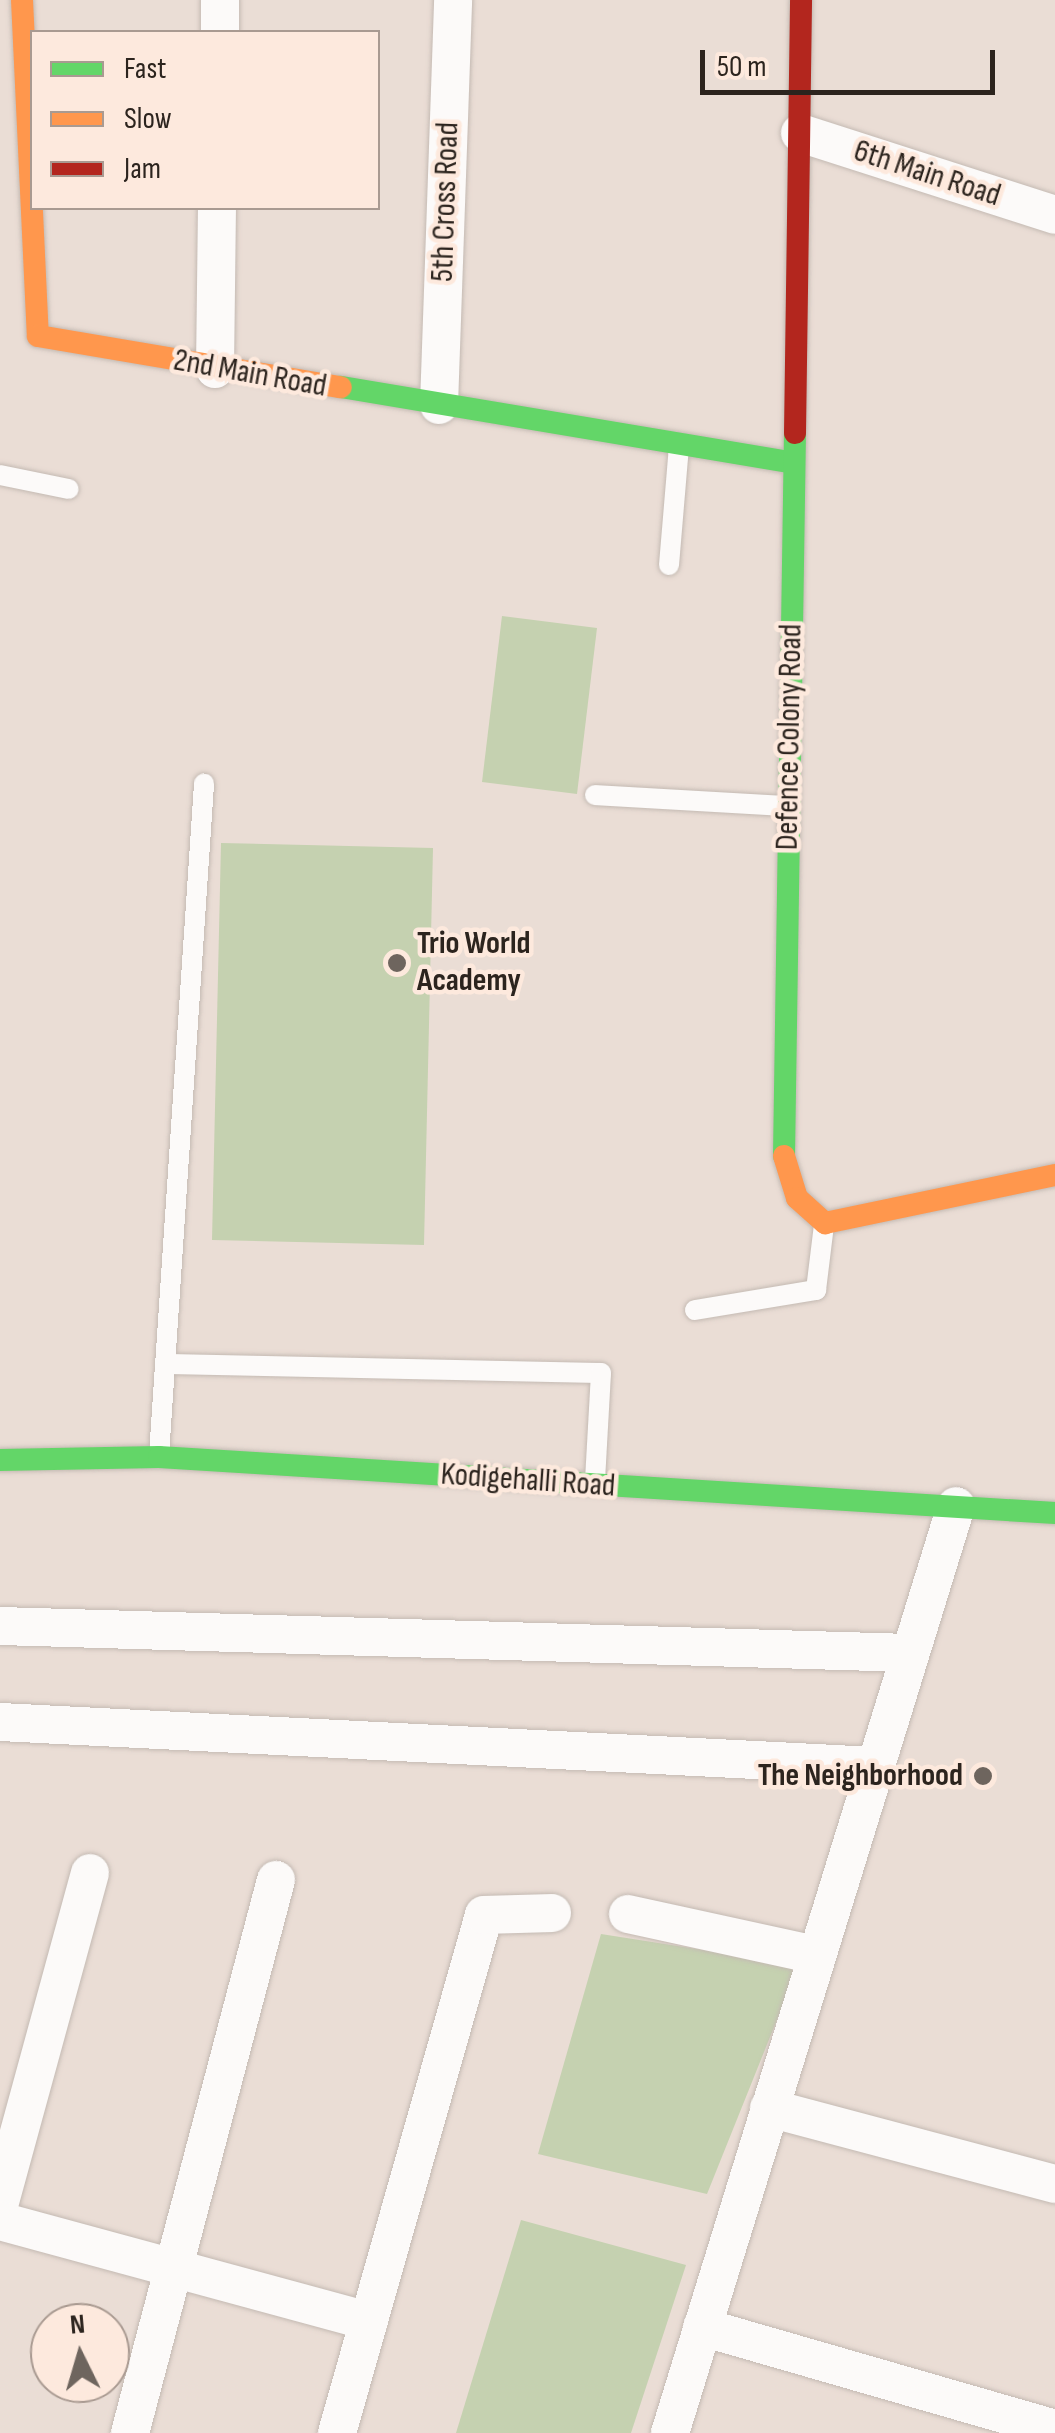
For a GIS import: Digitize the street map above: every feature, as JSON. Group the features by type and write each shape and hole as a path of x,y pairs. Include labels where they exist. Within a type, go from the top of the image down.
{"street":[{"name":"2nd Main Road","path":"22,0 30,168"},
{"path":"220,0 220,30"},
{"name":"5th Cross Road","path":"439,405 454,0"},
{"name":"Defence Colony Road","path":"802,0 784,1164 798,1198 824,1223"},
{"name":"6th Main Road","path":"800,133 1055,215"},
{"name":"2nd Main Road","path":"32,210 38,336 214,369 794,462"},
{"path":"214,369 217,210"},
{"path":"1055,215 1055,248"},
{"path":"824,1223 1055,1176"},
{"name":"Kodigehalli Road","path":"0,1460 159,1457 1055,1513"},
{"path":"670,2433 956,1506"},
{"path":"0,1626 909,1653"},
{"path":"0,1722 874,1766"},
{"path":"0,2202 90,1873"},
{"path":"130,2433 276,1880"},
{"path":"337,2433 484,1915 552,1913"},
{"path":"628,1914 816,1955"},
{"path":"770,2108 1055,2184"},
{"path":"0,2221 369,2321"},
{"path":"702,2327 1055,2428"}],"lane":[{"path":"669,565 680,444"},
{"path":"0,475 70,489"},
{"path":"159,1457 204,784"},
{"path":"595,795 789,806"},
{"path":"694,1310 816,1290 824,1223"},
{"path":"167,1364 601,1373 595,1486"}],"green space":[{"path":"502,616 597,628 577,794 482,782"},
{"path":"221,843 433,848 424,1245 212,1240"},
{"path":"601,1934 799,1965 707,2194 538,2154"},
{"path":"521,2220 686,2265 631,2433 456,2433"}],"traffic: fast":[{"path":"341,387 794,463"},
{"path":"784,1156 795,433"},
{"path":"0,1460 159,1457 1055,1513"}],"traffic: slow":[{"path":"22,0 30,168"},
{"path":"32,210 38,336 341,387"},
{"path":"784,1156 797,1198 825,1223 1055,1175"}],"traffic: jam":[{"path":"795,433 801,0"}],"place":[{"name":"Trio World Academy","path":"397,963"},
{"name":"The Neighborhood","path":"983,1776"}]}
